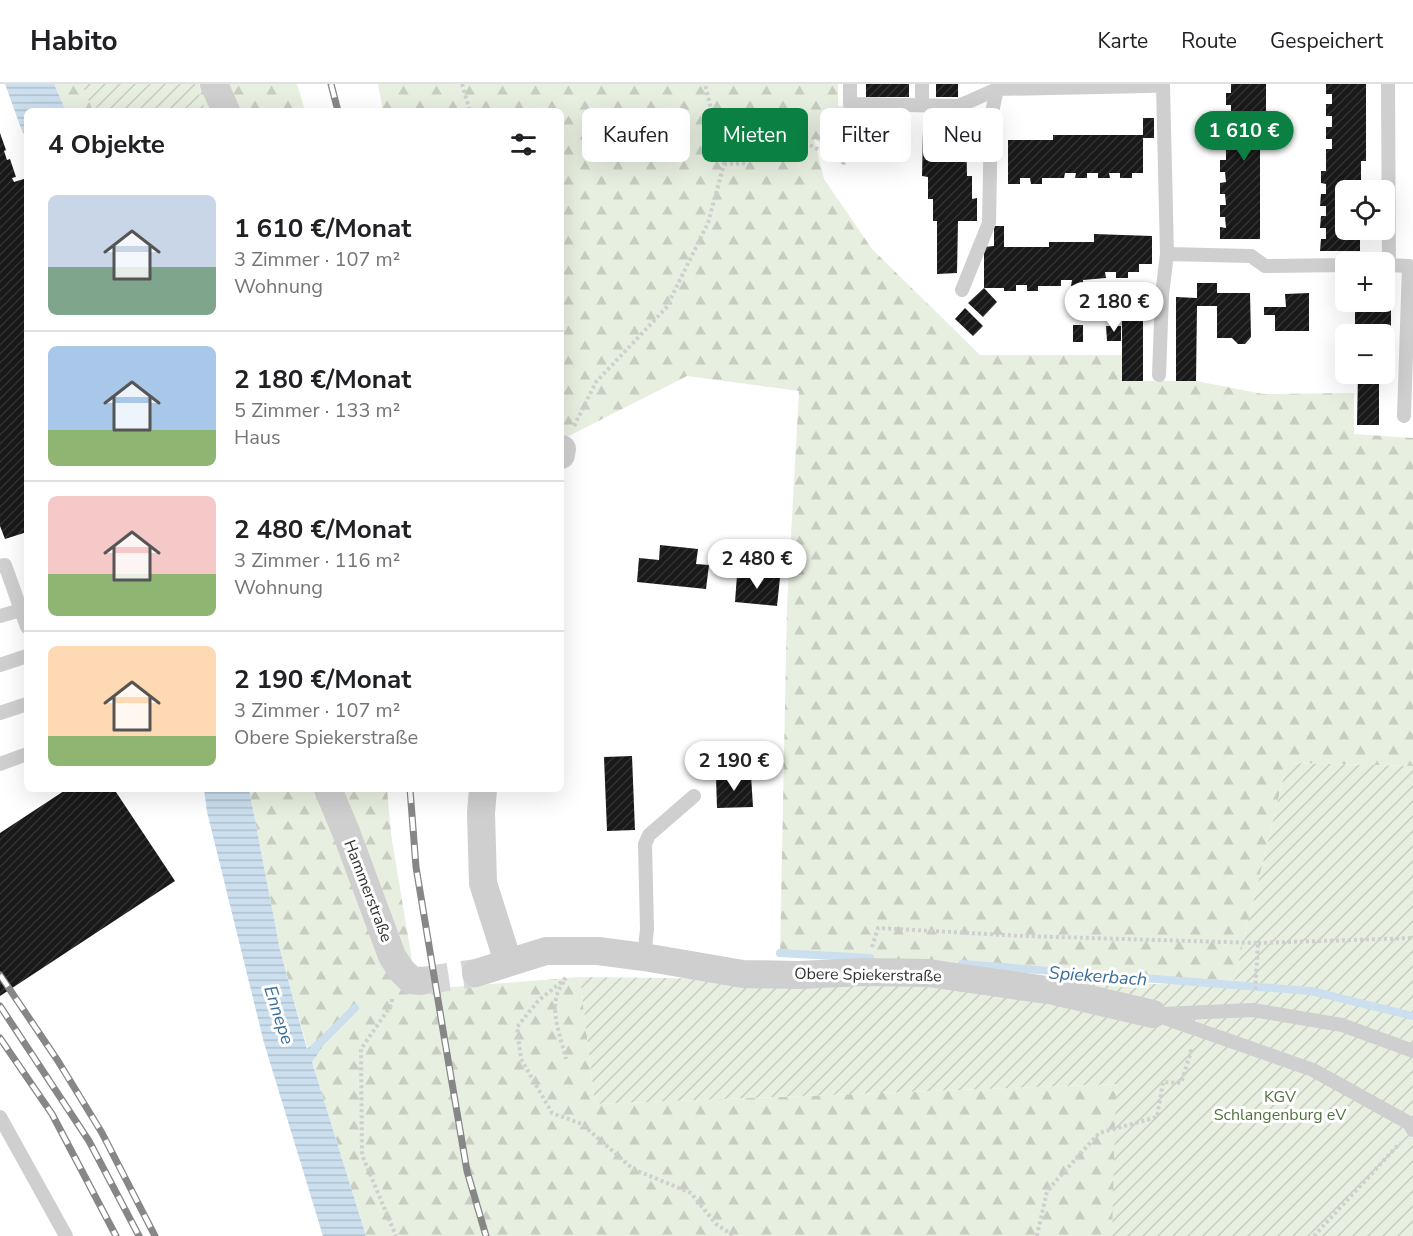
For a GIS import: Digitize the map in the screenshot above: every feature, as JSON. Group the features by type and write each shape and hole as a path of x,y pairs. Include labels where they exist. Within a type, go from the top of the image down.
{"street":[{"path":"214,84 225,108"},
{"name":"Hammerstraße","path":"329,792 392,956 411,980 422,981"},
{"path":"476,973 508,962 483,883 483,792"},
{"name":"Obere Spiekerstraße","path":"508,962 546,951 598,951 743,974 928,973 1054,991 1153,1014"}],"lane":[{"path":"850,84 850,104 959,106 997,90 1163,85 1167,255 1162,294 1159,375"},
{"path":"922,84 922,105"},
{"path":"1387,252 1388,84"},
{"path":"962,290 989,223 991,117 997,90"},
{"path":"1167,255 1251,256 1265,266 1335,265"},
{"path":"1395,265 1409,266 1411,322 1404,416"},
{"path":"0,566 5,565 24,618"},
{"path":"0,616 21,610"},
{"path":"0,665 24,657"},
{"path":"0,713 24,705"},
{"path":"0,764 24,755"},
{"path":"644,957 647,929 645,844 650,835 693,796"},
{"path":"1153,1014 1253,1010 1342,1025 1413,1051"},
{"name":"Obere Spiekerstraße","path":"1153,1014 1313,1070 1409,1123 1413,1130"},
{"path":"0,1117 66,1236"}],"path":[{"path":"462,84 469,108"},
{"path":"564,445 596,382 666,308 708,223 724,164 705,84"},
{"path":"724,164 745,163 760,142 785,132 820,151"},
{"path":"864,972 878,928 1023,936 1258,944 1413,938"},
{"path":"1253,1010 1258,944"},
{"path":"392,956 392,1004 361,1049 362,1155 396,1236"},
{"path":"566,1059 555,1014 559,989 571,974"},
{"path":"538,1001 517,1028 520,1059 552,1113 582,1124 633,1169 691,1193 716,1224 734,1236"},
{"path":"1037,1236 1047,1191 1099,1133 1157,1117 1163,1082 1181,1083 1191,1052 1188,1026"},
{"path":"1314,1236 1413,1130"}],"green space":[{"path":"54,84 297,84 304,108 65,108"},
{"path":"82,84 195,84 205,108 92,108"},
{"path":"378,84 838,84 838,106 871,108 820,108 820,142 814,139 824,179 872,249 980,355 1122,355 1123,381 1196,381 1263,394 1354,393 1354,434 1413,438 1413,766 1287,763 1233,985 1043,969 780,953 787,607 799,391 687,376 564,438 564,108 382,108"},
{"name":"KGV Schlangenburg eV","path":"1287,763 1413,766 1413,1236 1112,1236 1116,1084 595,1104 580,977 1233,985"},
{"path":"250,792 387,792 391,834 417,990 580,977 595,1104 1117,1084 1113,1236 366,1236 312,1062 322,1048 319,1038 308,1050 280,950"}],"water":[{"path":"5,84 54,84 65,108 24,108 24,134"},
{"name":"Ennepe","path":"204,792 250,792 280,950 307,1049 319,1038 322,1048 312,1062 366,1236 323,1236 264,1043 207,812"}],"building":[{"path":"866,84 909,84 909,97 866,97"},
{"path":"936,84 958,84 958,97 936,97"},
{"path":"1231,84 1266,84 1266,150 1260,150 1260,239 1220,239 1220,227 1226,228 1225,217 1220,217 1220,205 1226,205 1225,194 1220,194 1220,183 1226,182 1225,172 1220,172 1220,160 1226,160 1226,138 1231,138 1231,127 1226,127 1226,115 1231,115 1231,105 1226,105 1226,93 1231,93"},
{"path":"1326,84 1366,84 1366,161 1361,161 1361,180 1335,180 1335,240 1360,240 1360,251 1320,251 1321,239 1326,239 1326,228 1320,228 1321,216 1326,216 1326,206 1320,206 1321,194 1326,194 1326,184 1321,183 1321,171 1326,171 1326,149 1332,149 1332,139 1326,139 1326,127 1332,127 1332,116 1326,116 1326,104 1332,104 1332,94 1326,94"},
{"path":"1143,118 1154,118 1154,138 1143,138 1143,173 1132,173 1132,178 1120,178 1120,173 1109,173 1110,178 1098,178 1098,173 1087,173 1087,178 1075,178 1076,173 1065,173 1064,178 1042,178 1042,184 1031,184 1030,178 1020,178 1020,184 1008,184 1008,140 1053,140 1053,135 1143,135"},
{"path":"923,131 923,162 967,162 967,176 972,176 972,199 977,198 977,221 958,221 957,273 937,274 937,221 933,221 933,199 928,199 928,177 922,176"},
{"path":"0,133 7,160 10,159 16,177 12,178 14,182 24,179 24,533 5,539 0,526"},
{"path":"994,226 1004,226 1004,247 1049,247 1049,242 1094,242 1094,234 1152,236 1152,264 1139,264 1139,272 1128,272 1128,278 1116,278 1116,272 1105,272 1106,278 1083,280 1083,286 1071,286 1072,280 1061,280 1061,286 1038,286 1038,291 1027,291 1027,285 1016,285 1016,291 1004,291 1004,288 984,288 984,247 994,246"},
{"path":"1197,283 1217,283 1217,293 1250,293 1251,337 1245,344 1238,344 1232,338 1217,338 1217,306 1197,306 1196,381 1176,381 1176,297 1197,298"},
{"path":"984,288 997,302 983,317 968,303"},
{"path":"1309,293 1309,331 1275,331 1275,315 1264,315 1264,307 1286,307 1285,294"},
{"path":"1122,297 1143,297 1143,381 1122,381"},
{"path":"965,308 983,326 973,336 955,319"},
{"path":"1355,312 1391,312 1391,324 1355,324"},
{"path":"1073,325 1083,325 1083,342 1073,342"},
{"path":"1106,326 1121,326 1121,341 1107,341"},
{"path":"1358,384 1379,384 1379,425 1357,425"},
{"path":"660,545 698,549 696,564 709,565 706,589 637,582 639,558 659,560"},
{"path":"737,575 780,578 777,606 735,602"},
{"path":"632,756 635,830 607,831 604,757"},
{"path":"751,775 753,807 717,808 716,777"},
{"path":"62,792 116,792 175,881 0,996 0,833"}],"waterway":[{"name":"Spiekerbach","path":"780,953 870,958"},
{"name":"Spiekerbach","path":"962,964 1311,991 1413,1016"},
{"name":"Spiekerbach","path":"314,1049 355,1008"}],"tunnel":[{"path":"421,981 476,973"}],"railway":[{"path":"331,84 337,108"},
{"path":"410,792 416,867 467,1171 486,1236"},
{"path":"0,975 58,1061 102,1133 155,1236"},
{"path":"0,1006 89,1141 139,1236"},
{"path":"0,1038 52,1114 116,1236"}]}
